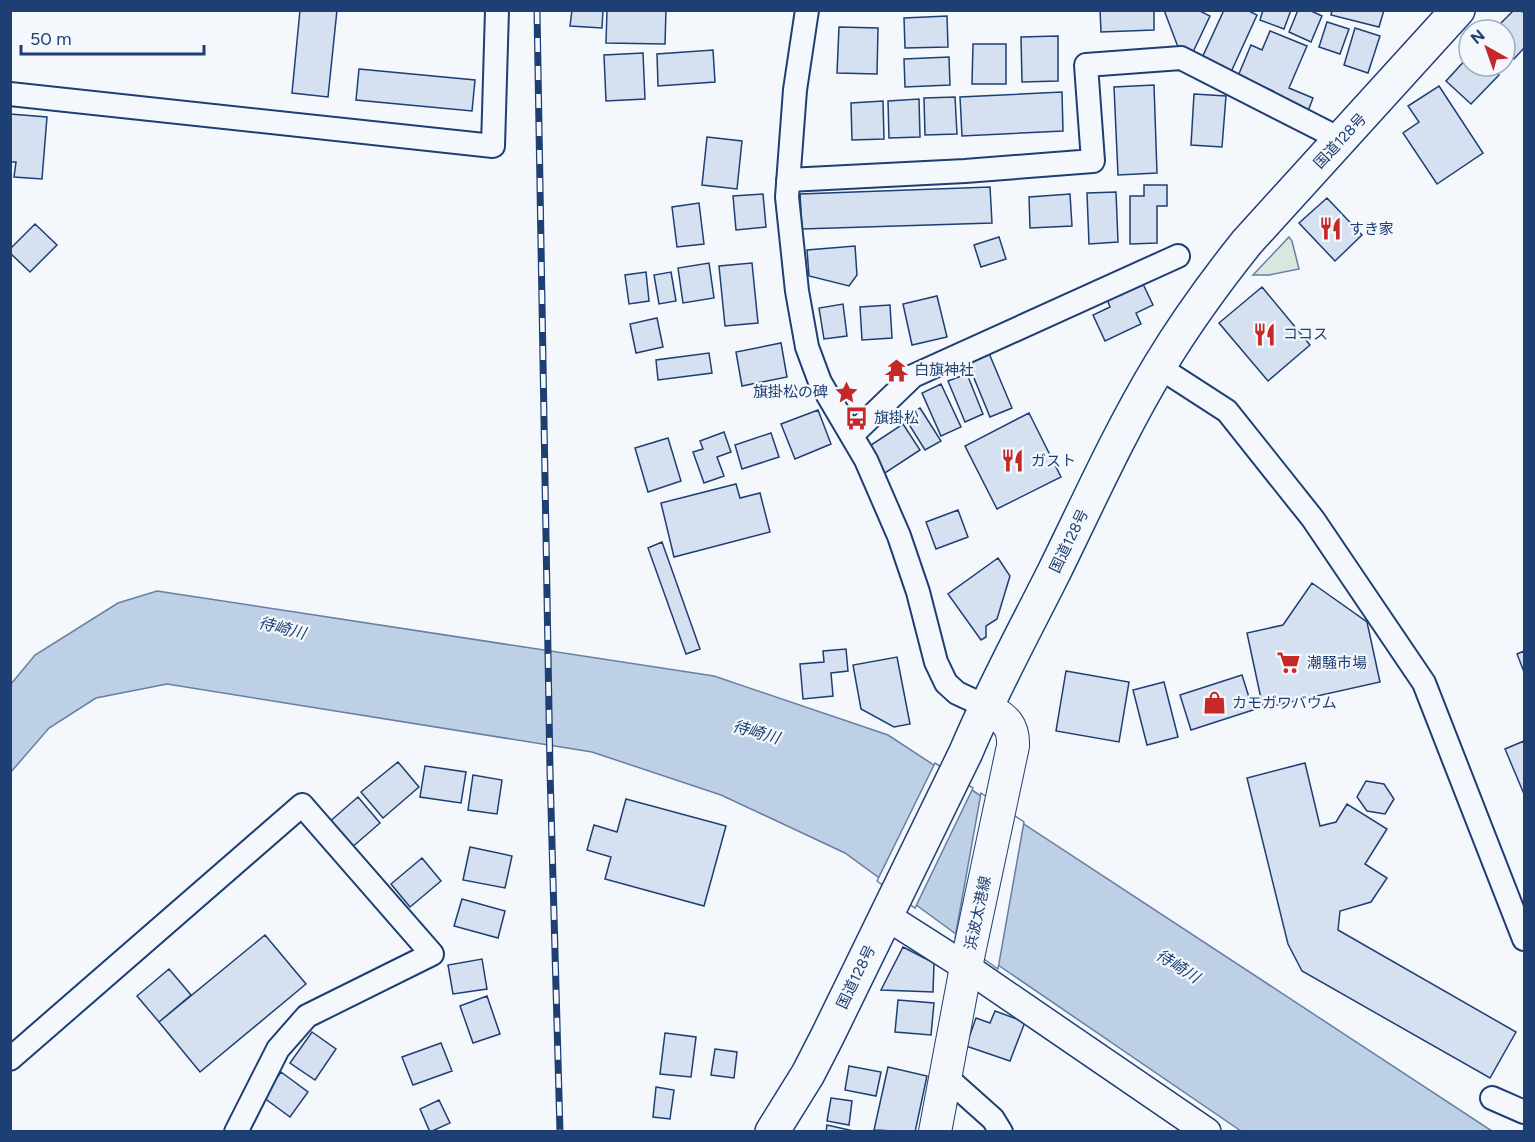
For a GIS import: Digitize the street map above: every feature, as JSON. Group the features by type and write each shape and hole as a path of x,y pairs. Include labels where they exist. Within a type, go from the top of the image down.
{"highway":[{"name":"国道128号","path":"777,1124 827,1037 966,752 985,706 1128,424 1160,367 1215,282 1247,242 1458,10"}],"main road":[{"name":"浜波太港線","path":"935,1131 1013,736 1009,723 985,706"}],"street":[{"path":"10,94 493,146 497,10"},
{"path":"807,10 795,90 788,180 788,215 794,269 807,346 820,382 852,435 877,484 899,536 918,592 936,662 946,683 957,693 985,706"},
{"path":"788,180 965,171 1093,161 1086,65 1181,58 1342,140"},
{"path":"852,435 913,376 1178,256"},
{"path":"1160,367 1227,411 1313,519 1424,684 1524,939"},
{"path":"10,1059 302,805 432,954 307,1016 278,1049 236,1131"},
{"path":"890,906 969,954 1207,1131"},
{"path":"946,1077 993,1119 1001,1131"},
{"path":"1492,1098 1524,1112"}],"shaded area":[{"path":"1289,237 1299,269 1269,275 1253,275"}],"water":[{"name":"待崎川","path":"157,591 714,676 888,735 1492,1131 1241,1131 1001,967 845,853 721,795 592,752 167,684 96,698 49,728 11,772 11,684 35,655 118,603"}],"pier":[{"path":"935,763 973,788 915,908 877,881"},
{"path":"981,793 1024,822 998,969 955,938"}],"building":[{"path":"300,10 337,10 328,97 292,93"},
{"path":"572,10 603,10 602,28 570,26"},
{"path":"607,10 666,10 665,44 606,43"},
{"path":"1100,10 1154,10 1154,30 1101,32"},
{"path":"1164,10 1198,10 1210,16 1192,54 1178,47"},
{"path":"1224,10 1247,10 1257,15 1231,72 1202,58"},
{"path":"1263,10 1291,10 1284,29 1260,20"},
{"path":"1298,10 1309,10 1322,16 1311,42 1289,32"},
{"path":"1332,10 1384,10 1379,27 1331,15"},
{"path":"1514,10 1524,12 1524,48 1517,56 1517,18 1506,18"},
{"path":"947,16 948,47 905,48 904,18"},
{"path":"1327,22 1349,29 1340,54 1319,47"},
{"path":"839,27 878,28 877,74 837,73"},
{"path":"1355,28 1380,36 1368,73 1344,65"},
{"path":"1270,31 1307,46 1289,88 1313,98 1307,114 1270,98 1273,91 1238,76 1251,45 1262,50"},
{"path":"1058,36 1058,81 1022,82 1021,37"},
{"path":"973,44 1006,44 1006,84 972,84"},
{"path":"713,50 715,82 658,86 657,54"},
{"path":"643,53 645,99 606,101 604,55"},
{"path":"949,57 950,85 905,87 904,59"},
{"path":"359,69 475,80 472,111 356,100"},
{"path":"1457,69 1457,78 1496,78 1471,104 1446,81"},
{"path":"1154,85 1157,173 1118,175 1114,87"},
{"path":"1439,86 1483,153 1437,184 1403,133 1419,122 1408,106"},
{"path":"1062,92 1063,131 962,136 960,97"},
{"path":"1194,94 1226,96 1222,147 1191,145"},
{"path":"955,97 957,134 925,135 924,98"},
{"path":"919,99 920,137 889,138 888,101"},
{"path":"883,101 884,139 852,140 851,103"},
{"path":"10,114 47,117 42,179 14,177 16,162 10,162"},
{"path":"707,137 742,141 737,189 702,185"},
{"path":"1144,185 1167,185 1167,206 1157,206 1157,243 1130,244 1130,196 1144,196"},
{"path":"990,187 992,223 802,229 800,194"},
{"path":"1116,192 1118,242 1089,244 1087,193"},
{"path":"763,194 766,227 736,230 733,196"},
{"path":"1070,194 1072,226 1030,228 1029,197"},
{"name":"すき家","path":"1327,198 1362,235 1335,261 1299,223"},
{"path":"699,203 704,244 677,247 672,207"},
{"path":"35,224 57,245 30,272 10,253 10,249"},
{"path":"999,237 1006,259 981,267 974,245"},
{"path":"855,246 857,275 849,286 809,276 807,250"},
{"path":"709,263 714,298 683,303 678,268"},
{"path":"752,263 758,323 725,326 719,266"},
{"path":"646,272 649,301 629,304 625,275"},
{"path":"671,272 676,301 659,304 654,275"},
{"path":"1142,282 1153,305 1136,313 1141,324 1105,341 1093,315 1110,307 1107,299"},
{"name":"ココス","path":"1262,287 1310,345 1268,381 1219,323"},
{"path":"937,296 947,337 912,345 903,304"},
{"path":"843,304 847,336 824,339 819,308"},
{"path":"890,305 892,338 862,340 860,307"},
{"path":"657,318 663,347 636,353 630,324"},
{"path":"781,343 787,377 742,386 736,352"},
{"path":"988,351 1012,408 990,417 967,361"},
{"path":"709,353 712,373 658,380 656,360"},
{"name":"白旗神社","path":"898,365 901,373 894,376 891,368"},
{"path":"967,374 983,414 965,422 948,381"},
{"path":"941,384 961,427 941,436 922,393"},
{"path":"920,408 941,441 925,450 905,418"},
{"path":"818,410 831,444 795,459 781,424"},
{"name":"ガスト","path":"1029,413 1061,477 997,509 965,446"},
{"path":"903,424 920,450 885,473 868,447"},
{"path":"724,432 731,452 717,457 724,476 704,483 693,452 703,449 700,441"},
{"path":"771,433 779,457 742,469 735,445"},
{"path":"668,438 681,481 648,492 635,448"},
{"path":"736,484 740,498 760,493 770,532 674,557 661,503"},
{"path":"958,510 968,537 936,549 926,522"},
{"path":"662,542 700,649 686,654 648,548"},
{"path":"998,558 1010,576 997,619 986,626 986,637 981,640 948,594"},
{"path":"1312,583 1367,622 1380,682 1263,708 1247,633 1283,625"},
{"path":"846,649 848,671 831,673 833,696 803,699 800,664 824,662 823,651"},
{"path":"1524,651 1524,672 1517,654"},
{"path":"897,657 910,724 894,727 861,709 853,665"},
{"path":"1066,671 1129,682 1119,742 1056,731"},
{"path":"1242,675 1253,710 1191,730 1180,695"},
{"path":"1164,682 1178,737 1147,745 1133,690"},
{"path":"1524,741 1524,794 1505,749"},
{"path":"398,762 419,787 383,818 361,792"},
{"path":"1305,763 1320,826 1336,822 1347,804 1387,829 1365,864 1387,878 1371,902 1340,911 1338,930 1516,1032 1490,1078 1302,971 1288,944 1247,778"},
{"path":"425,766 466,772 461,803 420,797"},
{"path":"473,775 502,780 497,814 468,810"},
{"path":"1366,781 1384,784 1394,799 1385,814 1367,811 1357,797"},
{"path":"358,797 380,823 350,849 328,823"},
{"path":"626,799 726,826 704,906 605,879 611,857 587,850 594,825 617,832"},
{"path":"470,847 512,856 505,888 463,880"},
{"path":"422,858 441,881 410,907 391,884"},
{"path":"462,899 505,911 498,938 454,926"},
{"path":"265,935 306,984 200,1072 159,1022"},
{"path":"903,947 934,963 933,992 881,990"},
{"path":"482,959 487,989 453,994 448,965"},
{"path":"169,969 191,995 159,1022 137,996"},
{"path":"487,996 500,1034 473,1043 460,1006"},
{"path":"898,1000 934,1003 931,1035 895,1032"},
{"path":"995,1011 1025,1022 1010,1061 966,1046 976,1018 990,1023"},
{"path":"312,1032 336,1049 315,1080 290,1063"},
{"path":"665,1033 696,1037 691,1077 660,1074"},
{"path":"441,1043 452,1071 413,1085 402,1057"},
{"path":"715,1049 737,1052 734,1078 711,1075"},
{"path":"849,1066 881,1072 876,1096 845,1090"},
{"path":"888,1067 927,1076 915,1132 874,1130"},
{"path":"281,1072 308,1092 290,1117 263,1097"},
{"path":"656,1087 674,1090 670,1119 653,1117"},
{"path":"831,1098 852,1101 849,1125 827,1121"},
{"path":"439,1100 450,1123 430,1132 420,1109"},
{"path":"827,1125 858,1132 826,1132"}],"railway":[{"path":"537,10 550,771 560,1132"}],"place":[{"name":"すき家","path":"1331,229"},
{"name":"ココス","path":"1265,334"},
{"name":"白旗神社","path":"896,370"},
{"name":"旗掛松の碑","path":"846,392"},
{"name":"旗掛松","path":"856,418"},
{"name":"ガスト","path":"1013,461"},
{"name":"潮騒市場","path":"1289,663"},
{"name":"カモガワバウム","path":"1214,703"}]}
